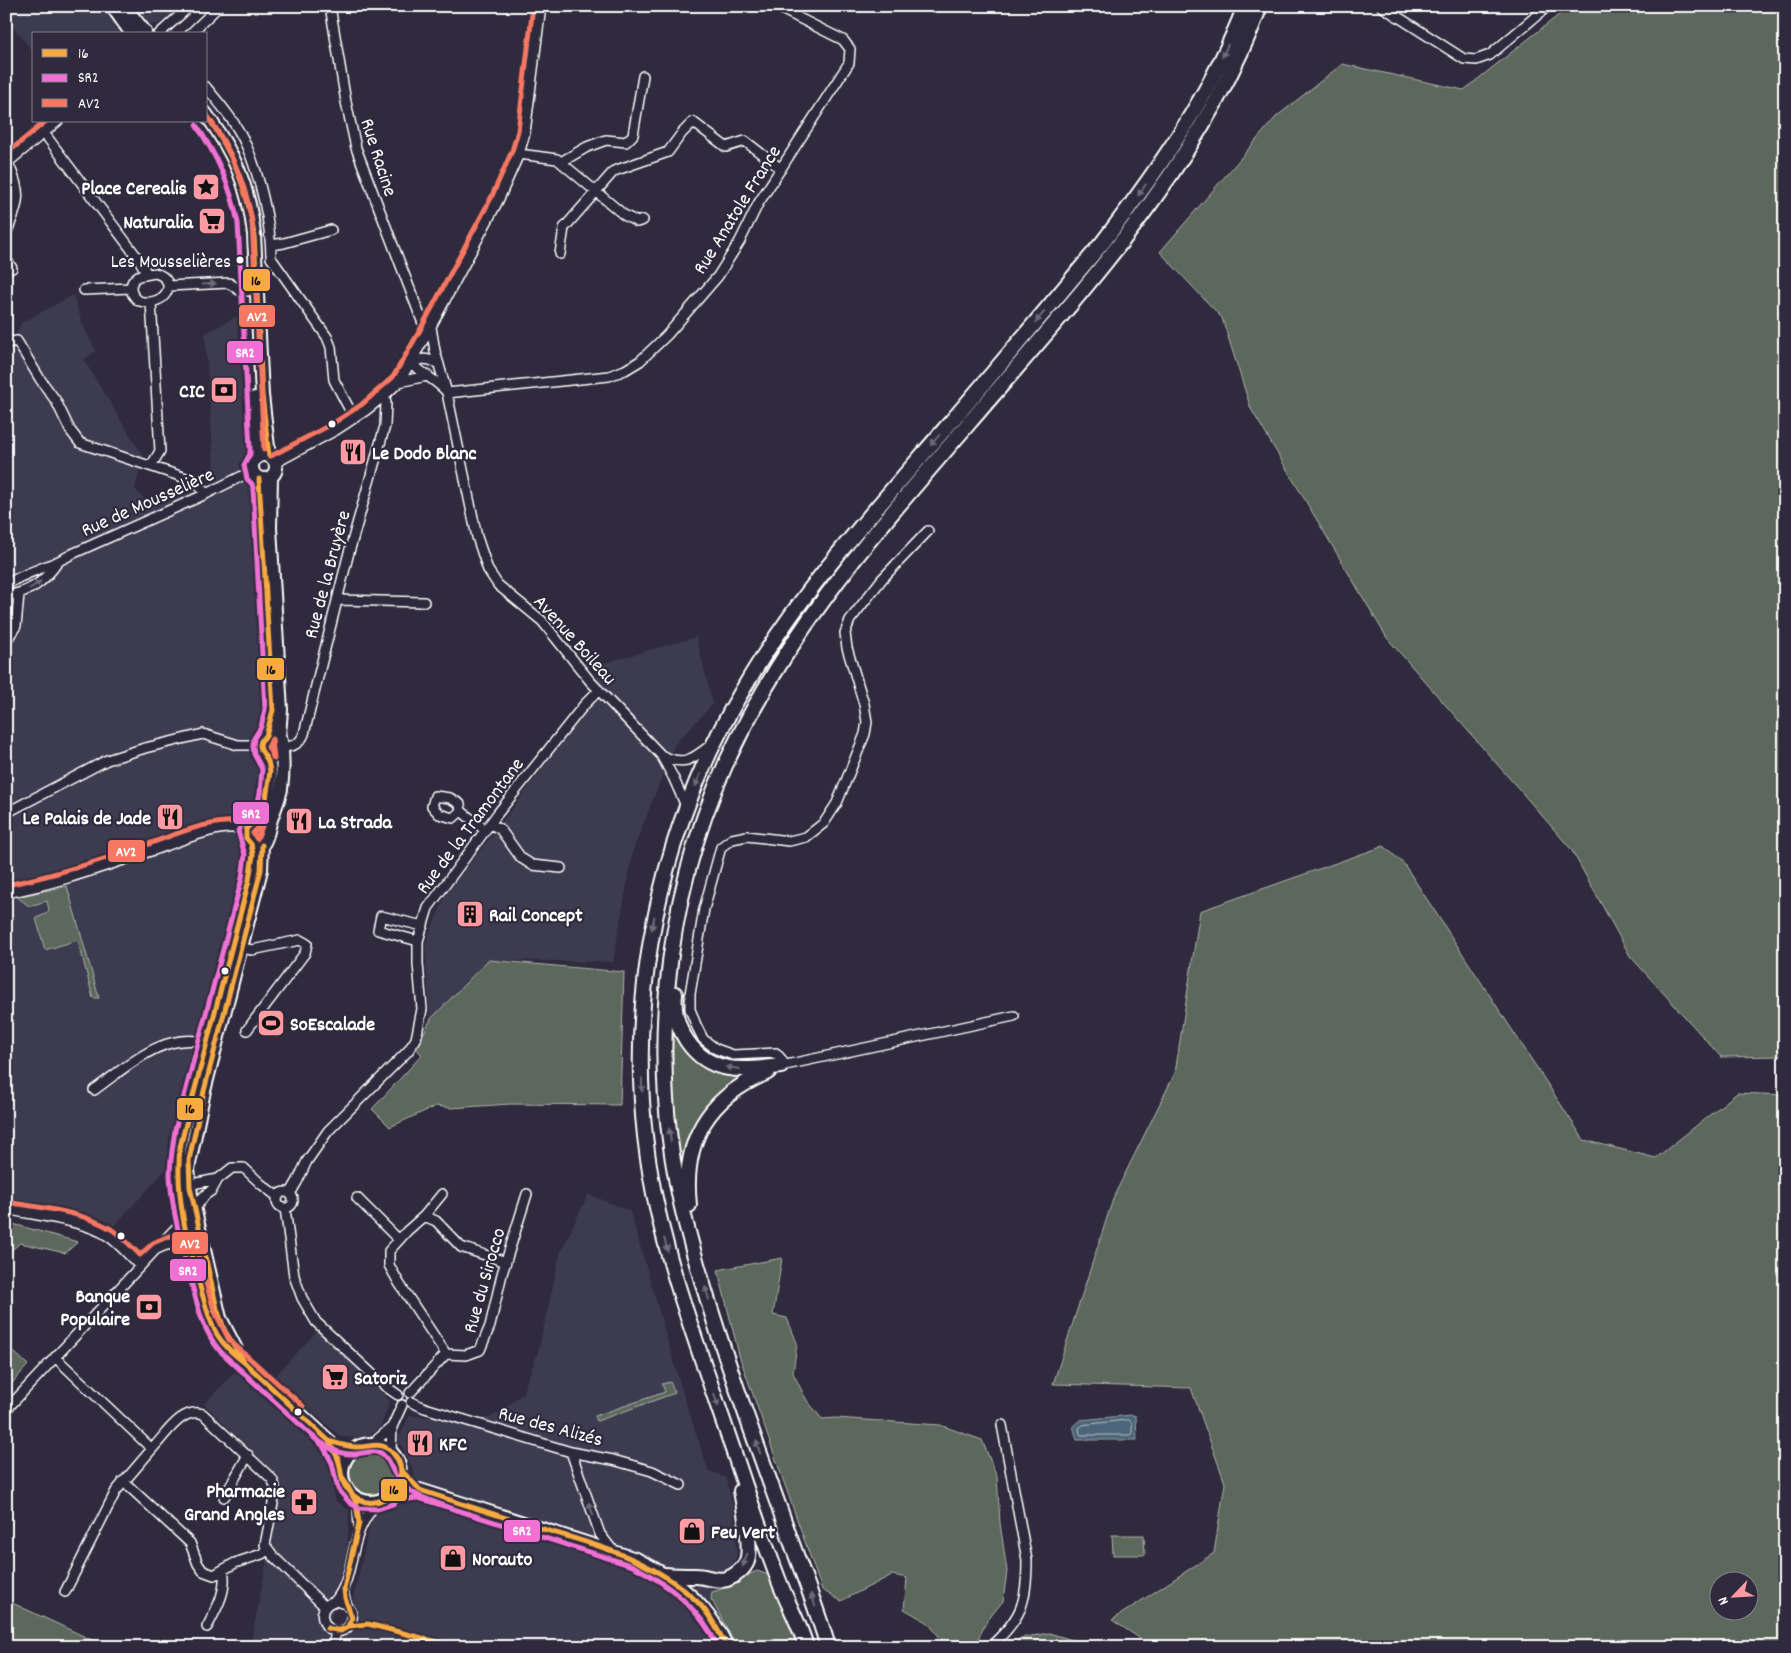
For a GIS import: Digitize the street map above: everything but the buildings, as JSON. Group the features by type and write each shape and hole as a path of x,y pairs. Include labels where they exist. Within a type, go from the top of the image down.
{"main road":[{"path":"112,6 142,32"},
{"path":"124,6 142,32"},
{"path":"806,1647 803,1635 778,1580 686,1310 665,1242 651,1179 642,1097 642,1007 652,929 664,876 686,806 713,744 745,685 776,637 819,578 866,520 1103,242 1136,199 1195,109 1221,61 1245,6"},
{"path":"828,1647 719,1333 694,1253 673,1161 664,1048 668,963 690,860 725,764 743,729 784,659 826,596 880,527 1131,231 1185,153 1225,88 1260,6"},
{"path":"208,117 234,158 244,182 251,210 267,458"},
{"path":"203,122 227,161 239,190 245,222 256,421 267,458 276,471 261,476"},
{"path":"257,844 267,840 281,789 281,710 270,528 261,476 251,465 267,458"},
{"path":"257,844 246,838 246,829 262,814 269,788 268,761 260,750 273,710 261,476"},
{"path":"263,741 272,734 280,742"},
{"path":"257,844 236,946 211,1044 178,1159 186,1190 189,1211 188,1233 192,1253 209,1318 216,1334 233,1355 245,1363 329,1441 342,1469 344,1485 355,1497 362,1501 377,1502 389,1497 393,1493 400,1478 401,1470 398,1460 391,1451 379,1445 372,1444 358,1447 329,1441"},
{"path":"690,860 674,1002 676,1019 681,1032 693,1049 705,1060 719,1066 734,1069 781,1066"},
{"path":"186,1190 188,1169 211,1044"},
{"path":"694,1253 688,1200 688,1175 690,1156 698,1134 707,1117 729,1094 753,1078 781,1066"},
{"path":"188,1233 225,1331 245,1363"},
{"path":"342,1469 345,1460 358,1447"},
{"path":"665,1575 686,1577 698,1575 716,1580 728,1579 742,1568 747,1560 748,1544 737,1460"},
{"path":"401,1470 420,1490"},
{"path":"393,1493 420,1490 636,1559 682,1587 700,1606 722,1637 726,1647"}],"street":[{"path":"161,32 190,6"},
{"path":"192,32 218,8 217,6"},
{"name":"Rue Racine","path":"330,6 346,102 356,148 420,312 422,324 431,327 439,364"},
{"path":"267,458 316,441 354,418 384,396 399,382 431,327 498,201 519,154 524,133 541,6"},
{"name":"Rue Anatole France","path":"448,392 610,376 625,370 640,361 667,334 718,276 740,241 758,204 849,62 850,49 843,40 783,10 780,6"},
{"path":"1381,6 1464,59 1476,60 1490,55 1548,6"},
{"path":"561,162 606,140 626,142 633,135 643,76"},
{"path":"208,90 230,118 246,145 262,191 271,245 271,258 327,337 331,347 334,380 354,418"},
{"path":"6,234 19,203 16,180 7,164 57,122"},
{"path":"560,254 564,228 614,171 668,152 693,122 726,147 745,141 781,168"},
{"path":"44,133 140,261 147,274"},
{"path":"519,154 556,158 624,215 637,222 643,220"},
{"path":"271,245 284,244 331,230"},
{"path":"6,259 12,268"},
{"path":"147,274 160,274 168,286 164,297 157,302 139,301 133,295 131,288 135,278 147,274"},
{"path":"168,286 229,283 239,290 248,291"},
{"path":"84,290 131,288"},
{"path":"151,302 160,451 151,466"},
{"path":"420,312 431,327"},
{"path":"6,343 17,341 56,401 70,430 80,443 189,479 197,483 206,494"},
{"path":"411,362 421,358 432,360 439,364"},
{"path":"411,362 418,371 438,383 448,392"},
{"name":"Avenue Boileau","path":"439,364 448,392 477,537 488,570 498,585 542,621 599,690 661,756 673,776 686,806"},
{"path":"399,382 427,376"},
{"name":"Rue de la Bruyère","path":"280,742 290,747 302,740 304,734 337,600 385,426 386,402 384,396"},
{"name":"Rue de Mousselière","path":"6,585 206,494 261,476"},
{"path":"928,531 882,579 850,620 845,633 847,648 864,704 867,722 866,734 837,803 824,823 806,837 789,841 747,836 732,839 721,847 704,909 690,994 690,1009 703,1039 716,1049 732,1055 776,1053 782,1060 781,1066 1014,1016"},
{"name":"Rue de Mousselière","path":"6,596 28,590 47,577 56,563"},
{"path":"6,641 16,626 19,594"},
{"path":"337,600 424,602"},
{"name":"Rue de la Tramontane","path":"290,1194 307,1161 328,1131 408,1051 416,1039 422,1009 418,941 428,908 487,827 584,705 599,690"},
{"path":"6,813 107,760 145,748 203,734 238,745 263,741"},
{"path":"661,756 675,761 690,760 713,744"},
{"path":"461,811 487,827 500,829 521,858 532,865 561,868"},
{"path":"6,893 75,875 205,833 232,827 246,829"},
{"path":"418,941 378,930 381,916 423,926"},
{"path":"236,946 252,950 300,940 307,944 305,953 247,1030"},
{"path":"94,1090 158,1046 190,1041 211,1044"},
{"path":"6,1410 173,1231 189,1211 232,1168 244,1168 278,1197 280,1205 285,1208"},
{"path":"188,1169 195,1179 202,1182"},
{"path":"186,1190 202,1182 218,1180"},
{"path":"186,1190 205,1195"},
{"path":"278,1197 283,1192 290,1194 292,1197 292,1204 285,1208"},
{"path":"442,1194 424,1216 389,1251 389,1265 446,1354"},
{"name":"Rue du Sirocco","path":"411,1397 446,1354 466,1355 480,1350 490,1326 506,1262 527,1194"},
{"path":"357,1198 399,1240"},
{"path":"285,1208 294,1276 302,1298 311,1314 316,1322 385,1386 398,1395"},
{"path":"6,1209 84,1225 97,1230 108,1236 140,1266"},
{"path":"424,1216 436,1221 461,1247 506,1262"},
{"path":"173,1231 180,1228 188,1233"},
{"path":"152,1252 188,1233"},
{"path":"55,1357 152,1450"},
{"path":"398,1395 403,1391 411,1397 409,1404 402,1405"},
{"path":"398,1395 398,1401 402,1405"},
{"name":"Rue des Alizés","path":"411,1397 425,1408 570,1452 613,1460 652,1471 681,1485"},
{"path":"391,1451 392,1427 402,1405"},
{"path":"65,1592 116,1491 123,1481 184,1415 197,1412 203,1414 272,1479 275,1486 265,1539 267,1550 326,1607"},
{"path":"990,1647 1016,1620 1023,1602 1027,1577 1027,1560 1002,1424"},
{"path":"372,1444 392,1427"},
{"path":"570,1452 600,1534 613,1551"},
{"path":"224,1497 248,1455"},
{"path":"123,1481 190,1543 198,1564 203,1571 214,1575 235,1562 262,1554 267,1550"},
{"path":"355,1497 358,1510 359,1532"},
{"path":"344,1590 346,1604 352,1613 351,1622 345,1629 331,1630 324,1624 322,1615 326,1607 336,1601 344,1590 359,1532 377,1502"},
{"path":"207,1627 219,1604 224,1577 223,1570"},
{"path":"336,1601 346,1604"},
{"path":"333,1647 336,1631"}],"shaded area":[{"path":"6,6 101,6 121,32 32,32 32,50 6,18"},
{"path":"133,6 171,6 175,12 158,24 150,24"},
{"path":"73,295 83,325 96,351 84,360 143,456 135,489 146,501 163,503 215,482 205,334 237,316 252,528 259,541 270,713 221,960 182,1107 172,1163 112,1228 6,1198 6,357 21,323"},
{"path":"696,637 713,704 675,744 633,850 613,962 488,960 430,1020 425,944 446,894 588,708 600,664"},
{"path":"588,1194 630,1211 682,1390 708,1470 726,1478 734,1512 737,1555 709,1608 717,1647 342,1647 370,1524 376,1515 399,1501 411,1497 414,1472 398,1439 409,1416 489,1418 500,1412 522,1394 538,1352 560,1254"},
{"path":"318,1330 390,1401 381,1427 370,1435 359,1438 341,1437 273,1378"},
{"path":"235,1372 317,1447 328,1462 335,1500 349,1510 348,1542 325,1647 250,1647 282,1484 264,1463 204,1404"}],"green space":[{"path":"1570,6 1785,6 1785,1056 1721,1057 1630,956 1571,849 1387,638 1251,409 1222,318 1160,252 1276,117 1342,64 1464,90"},
{"path":"1384,846 1404,864 1584,1140 1656,1158 1737,1093 1785,1095 1785,1643 1782,1647 1153,1647 1112,1620 1214,1553 1225,1483 1191,1388 1053,1384 1114,1196 1175,1073 1200,911"},
{"path":"67,886 99,998 93,998 78,940 45,950 36,918 46,914 49,910 47,901 29,906 17,897"},
{"path":"488,960 624,972 620,1105 511,1104 451,1108 436,1106 390,1127 372,1109 422,1055 416,1048 431,1019"},
{"path":"670,1021 690,1053 748,1074 736,1082 684,1170 680,1161 671,1087"},
{"path":"6,1222 78,1242 65,1253 20,1243 6,1255"},
{"path":"782,1258 773,1315 787,1318 797,1343 793,1373 806,1399 822,1419 836,1418 940,1425 982,1440 997,1477 1000,1523 1007,1571 1003,1601 987,1621 974,1647 948,1647 927,1622 904,1609 907,1578 892,1575 841,1601 822,1590 739,1355 718,1270"},
{"path":"13,1351 28,1365 8,1388 6,1359"},
{"path":"670,1382 675,1393 597,1421 595,1416 665,1392 662,1384"},
{"path":"375,1452 383,1455 389,1461 392,1473 389,1485 383,1491 367,1494 359,1491 353,1485 350,1469 353,1461 359,1455"},
{"path":"1112,1535 1144,1535 1145,1555 1113,1555"},
{"path":"757,1571 769,1575 797,1647 737,1647 711,1599 712,1592"},
{"path":"6,1600 107,1647 6,1647"},
{"path":"1049,1633 1096,1647 1012,1647 1020,1638"}],"water":[{"path":"1136,1416 1137,1440 1077,1440 1073,1426 1080,1420"}],"transit line":[{"name":"AV2","path":"271,456 332,424 361,405 393,377 491,198 512,151 518,131 533,6"},
{"name":"16","path":"208,117 238,171 251,217 254,234 262,395 269,456"},
{"name":"AV2","path":"208,117 224,141 236,166 252,221 264,450"},
{"name":"AV2","path":"6,154 45,122"},
{"name":"SR2","path":"196,125 222,172 238,223 250,449 250,454 244,465 247,479 253,488 265,709 261,727 254,738 253,746 254,754 262,769 260,793 257,806 238,831 245,855 242,878 175,1130 171,1158 170,1176 175,1214 183,1252 204,1325 220,1351 323,1446 332,1463 338,1489 350,1503 358,1508 378,1509 393,1504 397,1500 419,1498 633,1566 647,1573 683,1599 711,1633 718,1647"},
{"name":"16","path":"251,844 246,838 246,829 262,814 265,806 270,771 268,761 260,745 266,736 273,710 259,479"},
{"name":"AV2","path":"272,739 274,759 268,747 272,739"},
{"name":"AV2","path":"6,885 75,868 194,828 220,822 247,822"},
{"name":"AV2","path":"263,823 259,835 257,839 253,833 263,823"},
{"name":"16","path":"245,1363 230,1351 221,1340 208,1314 183,1219 179,1165 180,1147 249,880 253,855 251,844"},
{"name":"16","path":"245,1363 225,1331 217,1309 190,1187 189,1160 204,1091 261,870 262,845"},
{"name":"AV2","path":"7,1202 60,1211 87,1218 111,1229 140,1255 153,1243 169,1236 180,1237 188,1241 196,1248 214,1310 229,1340 303,1406"},
{"name":"16","path":"245,1363 329,1441"},
{"name":"16","path":"245,1363 329,1441"},
{"name":"SR2","path":"310,1434 325,1445 342,1453 354,1454 375,1451 381,1453 408,1490 437,1503"},
{"name":"16","path":"329,1441 355,1447 378,1445 392,1452 399,1462 401,1473 398,1484 392,1493 383,1499 373,1502 362,1501 351,1493 344,1484 338,1459 329,1441"},
{"name":"16","path":"392,1452 398,1460 401,1470 420,1490 594,1544 656,1571 698,1602 712,1620 727,1647"},
{"name":"16","path":"336,1631 347,1628 352,1618 344,1589 359,1523 356,1502 343,1478"},
{"name":"16","path":"327,1628 341,1631 349,1626 368,1624 457,1647"}],"place":[{"name":"Place Cerealis","path":"206,187"},
{"name":"Naturalia","path":"212,221"},
{"name":"Les Mousselières","path":"240,260"},
{"name":"CIC","path":"224,390"},
{"name":"Le Dodo Blanc","path":"353,452"},
{"name":"Le Palais de Jade","path":"170,817"},
{"name":"La Strada","path":"299,821"},
{"name":"Rail Concept","path":"470,914"},
{"name":"SoEscalade","path":"271,1023"},
{"name":"Banque Populaire","path":"149,1307"},
{"name":"Satoriz","path":"335,1377"},
{"name":"KFC","path":"420,1443"},
{"name":"Pharmacie Grand Angles","path":"304,1502"},
{"name":"Feu Vert","path":"692,1531"},
{"name":"Norauto","path":"453,1558"}]}
